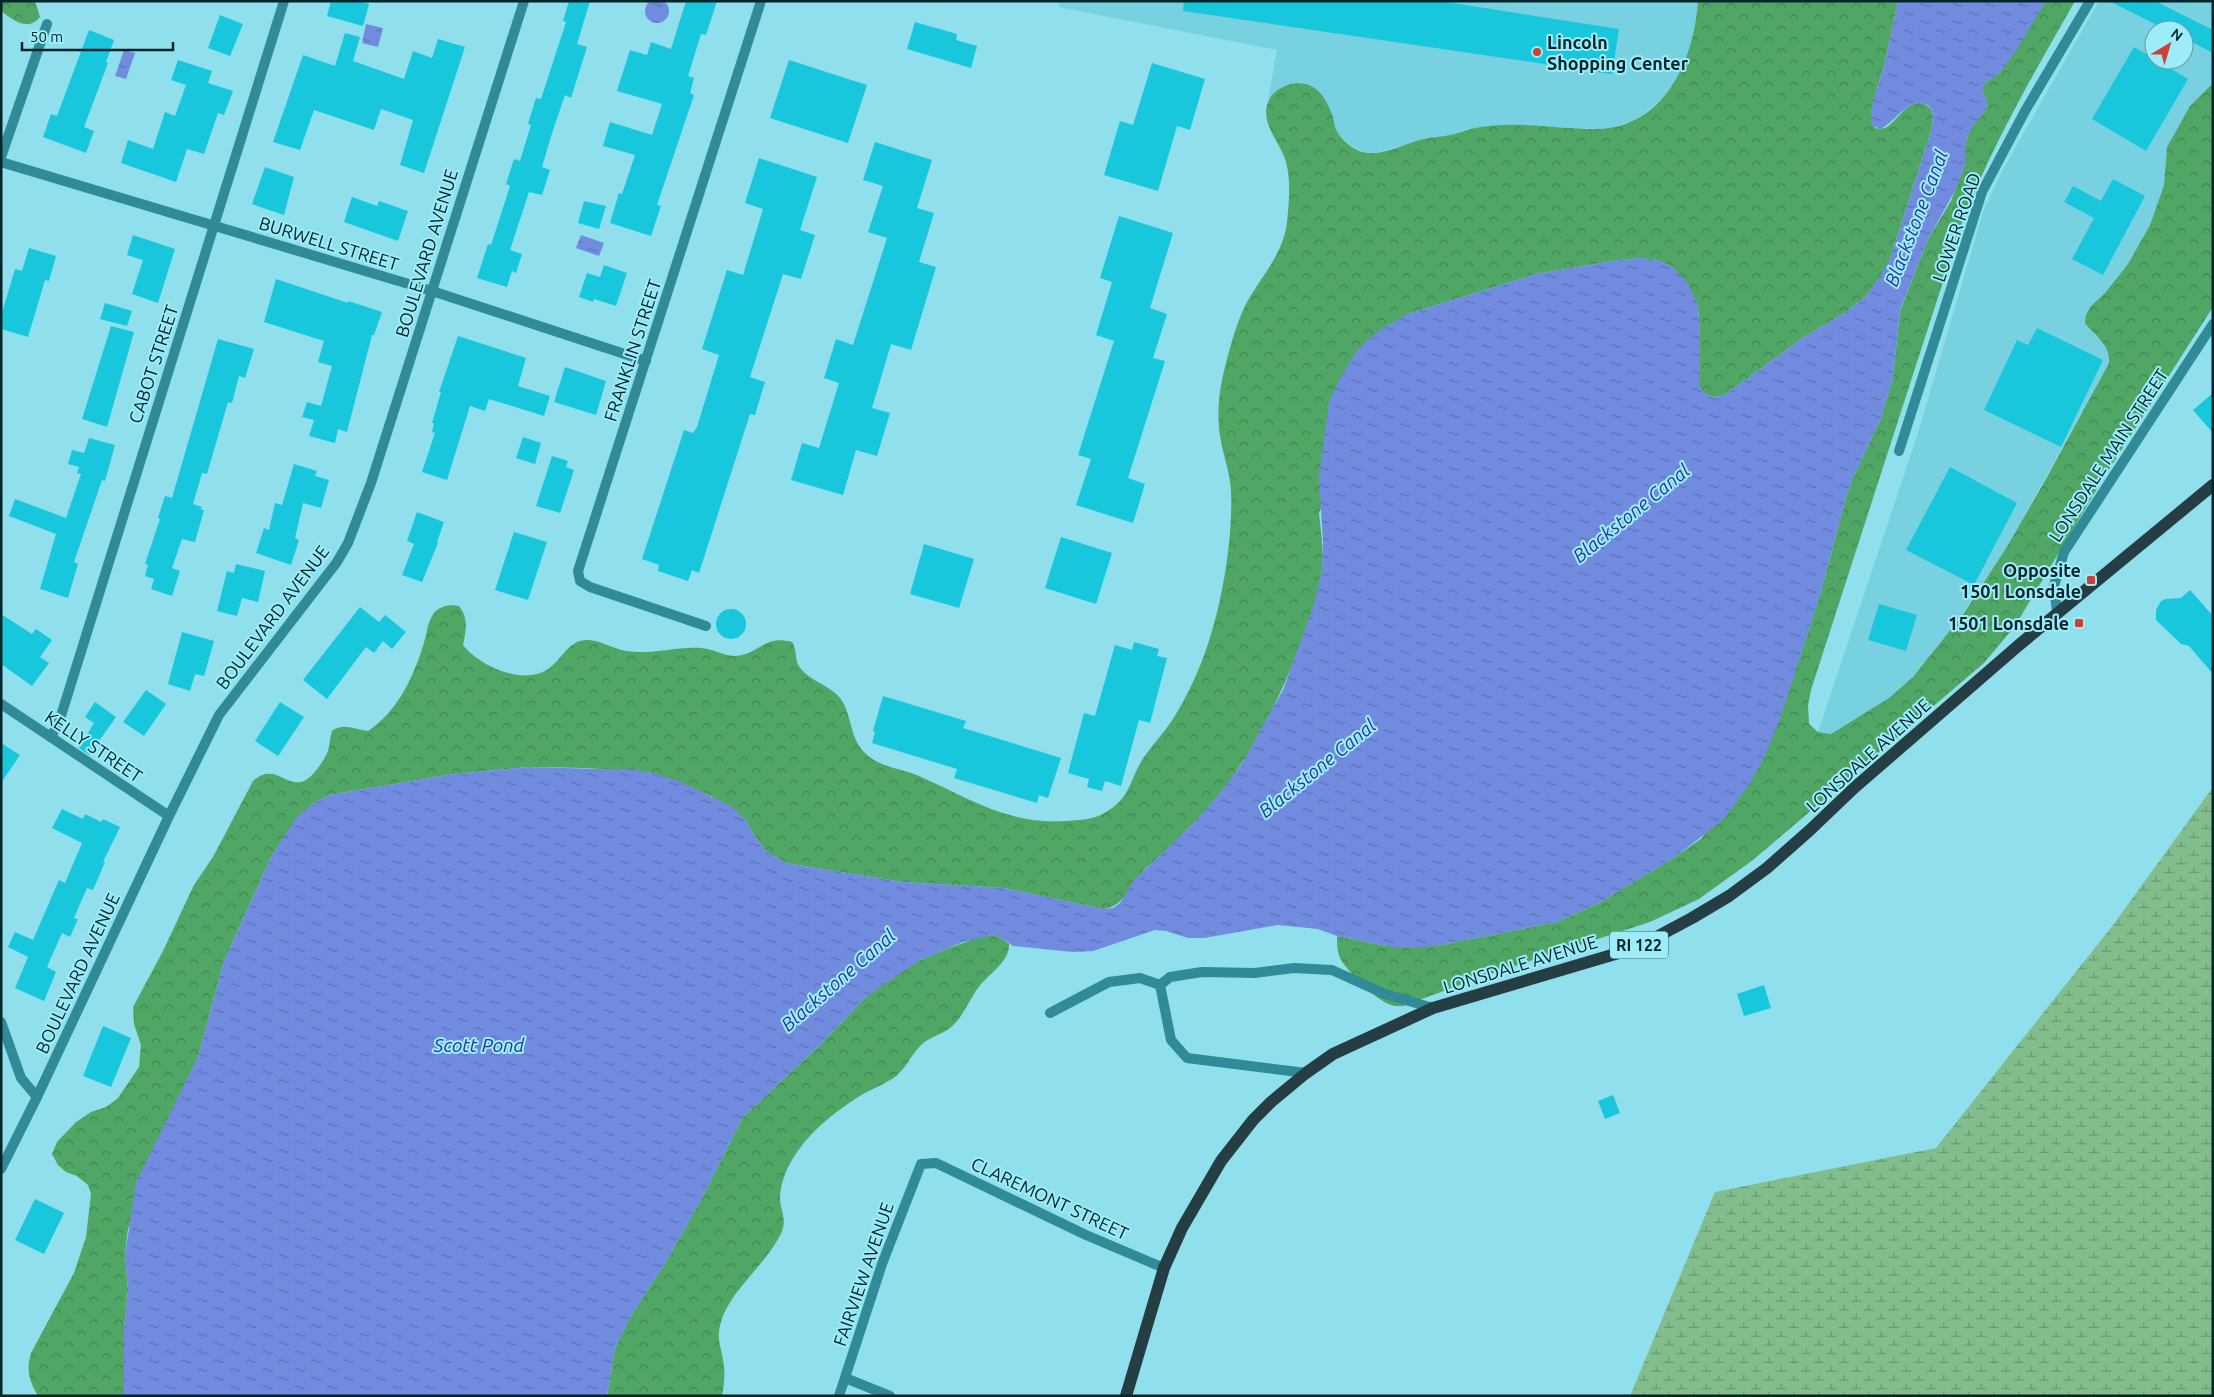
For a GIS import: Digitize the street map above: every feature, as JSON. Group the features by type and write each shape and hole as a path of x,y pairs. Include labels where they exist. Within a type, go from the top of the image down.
{"main road":[{"name":"LONSDALE AVENUE","path":"1126,1396 1164,1268 1196,1202 1221,1161 1253,1120 1306,1072 1333,1054 1433,1008 1622,952 1649,941 1729,896 1803,837 1854,788 2057,612 2213,486"}],"street":[{"name":"CABOT STREET","path":"51,737 60,720 149,429 215,225 284,1"},
{"name":"BOULEVARD AVENUE","path":"1,1169 219,715 323,582 348,543 371,483 524,1"},
{"name":"FRANKLIN STREET","path":"706,626 590,587 580,582 578,571 761,1"},
{"name":"LOWER ROAD","path":"1899,451 1982,192 2025,111 2090,1"},
{"path":"1,157 47,24"},
{"name":"BURWELL STREET","path":"1,162 432,291 646,361"},
{"name":"LONSDALE MAIN STREET","path":"2057,612 2054,586 2064,552 2213,324"},
{"name":"KELLY STREET","path":"1,704 169,816"},
{"path":"1160,985 1170,977 1202,972 1255,973 1294,968 1332,970 1385,994 1433,1008"},
{"path":"1050,1013 1108,982 1140,978 1160,985"},
{"path":"1160,985 1171,1040 1187,1058 1306,1072"},
{"path":"1,1022 21,1078 37,1097"},
{"name":"CLAREMONT STREET","path":"921,1164 936,1163 1086,1235 1164,1268"},
{"name":"FAIRVIEW AVENUE","path":"839,1396 882,1264 921,1164"},
{"path":"844,1378 890,1396"}],"shaded area":[{"path":"1059,1 1698,1 1697,25 1686,65 1666,95 1639,118 1617,126 1600,129 1495,125 1474,128 1455,135 1424,139 1379,152 1368,153 1356,149 1344,140 1336,132 1333,119 1276,91 1268,100 1277,50 1059,7"},
{"path":"2099,1 2208,1 2213,6 2213,83 2190,106 2167,147 2164,185 2150,225 2128,264 2105,293 2091,306 2094,334 2106,345 2110,355 2109,363 2008,545 1949,634 1913,677 1889,698 1831,734 1818,732 1918,433 1983,212 2001,173"}],"green space":[{"path":"1,1 35,1 40,17 31,24 20,23 1,11"},
{"path":"1698,1 1898,1 1884,66 1877,88 1875,128 1887,127 1910,106 1920,103 1926,105 1932,111 1933,122 1890,259 1880,278 1866,296 1846,312 1801,339 1729,392 1714,397 1707,395 1700,388 1698,305 1675,269 1658,260 1640,258 1619,260 1536,274 1408,314 1319,513 1323,555 1313,612 1289,672 1263,728 1230,781 1217,797 1145,869 1127,894 1111,907 1103,909 1004,888 902,882 786,863 766,851 755,837 745,819 711,796 653,773 586,768 528,767 454,774 329,795 312,804 273,853 224,961 198,1057 179,1099 128,1229 125,1255 128,1290 124,1329 124,1396 38,1396 29,1375 31,1353 74,1273 86,1237 91,1194 88,1185 58,1165 52,1154 57,1142 76,1122 91,1112 106,1107 118,1098 139,1067 141,1045 134,1024 133,1007 163,951 194,885 213,857 253,781 262,775 270,774 290,781 305,781 320,766 325,757 332,731 336,728 345,727 368,731 378,723 396,704 409,682 419,658 430,620 436,611 445,606 459,606 464,615 466,629 463,645 480,660 502,671 515,674 538,674 553,665 571,646 589,640 626,651 645,652 702,648 735,656 743,655 775,641 792,642 799,666 808,675 840,698 847,711 859,746 869,757 876,761 912,773 989,808 1025,819 1065,821 1101,815 1121,800 1144,757 1180,708 1202,661 1215,621 1228,555 1231,511 1231,491 1219,426 1218,410 1221,387 1241,314 1276,256 1285,234 1287,222 1288,169 1266,115 1267,106 1272,95 1279,89 1291,84 1307,84 1313,87 1323,96 1327,103 1339,135 1352,147 1365,153 1382,152 1424,139 1490,126 1520,125 1596,129 1620,126 1640,117 1658,104 1671,87 1682,67 1690,46"},
{"path":"2046,1 2075,1 2029,82 1987,163 1963,220 1811,690 1808,705 1809,724 1818,732 1831,734 1889,698 1913,677 1964,613 2008,545 2109,363 2108,351 2102,341 2085,323 2086,315 2091,306 2105,293 2128,264 2150,225 2164,185 2167,147 2190,106 2213,83 2213,307 2104,477 2015,626 1984,663 1753,860 1699,899 1650,922 1484,976 1403,1006 1391,1005 1378,998 1356,979 1341,960 1337,936 1387,946 1436,946 1557,922 1599,903 1675,857 1702,838 1788,693 1820,595 1847,494 1881,418 1893,377 1900,311 1928,239 1951,201 1965,164 1965,146 1968,135 1973,125 1986,110 1987,102 1982,90 1984,84 2000,72"},
{"path":"2213,787 2213,1396 1630,1396 1715,1192 1936,1148 2113,925"},
{"path":"992,935 1003,939 1009,944 1006,957 978,988 962,1015 946,1030 921,1045 897,1076 858,1097 826,1120 807,1139 788,1167 781,1187 780,1202 784,1222 782,1231 775,1244 728,1305 722,1318 719,1336 724,1369 722,1396 607,1396 615,1348 629,1319 667,1260 702,1198 743,1117 819,1046 866,997 893,977 920,960 979,937"}],"water":[{"path":"657,-1 665,3 669,11 665,19 657,23 649,19 645,11 649,3"},
{"name":"Scott Pond","path":"1898,1 2046,1 2013,55 2000,72 1984,84 1982,90 1987,102 1986,110 1973,125 1968,135 1965,146 1965,164 1957,187 1928,239 1900,310 1893,377 1881,418 1847,494 1820,595 1780,719 1764,758 1749,785 1723,820 1675,857 1599,903 1557,922 1436,946 1405,948 1387,946 1337,936 1318,929 1278,925 1204,938 1188,938 1166,931 1155,930 1093,951 1073,952 1013,946 1003,939 992,935 963,942 920,960 866,997 819,1046 743,1117 702,1198 667,1260 629,1319 615,1348 607,1396 124,1396 124,1329 128,1290 125,1255 136,1182 198,1057 224,961 273,853 297,817 312,804 329,795 454,774 528,767 635,770 653,773 681,782 731,806 745,819 755,837 766,851 786,863 902,882 1004,888 1103,909 1113,908 1120,903 1135,879 1190,827 1216,798 1241,765 1283,690 1314,604 1322,571 1323,543 1319,477 1329,402 1341,376 1358,349 1381,329 1408,314 1536,274 1619,260 1640,258 1658,260 1675,269 1688,283 1698,305 1700,388 1707,395 1714,397 1729,392 1801,339 1846,312 1866,296 1890,259 1930,134 1933,118 1930,108 1920,103 1908,107 1880,129 1871,125 1871,108 1884,66"},
{"path":"366,24 383,28 378,47 362,43"},
{"path":"124,50 135,53 126,79 115,76"},
{"path":"581,235 604,243 599,256 576,248"}],"building":[{"path":"331,1 360,1 369,4 363,26 327,16"},
{"path":"569,1 590,1 577,44 587,47 571,98 565,95 552,133 542,167 550,170 542,195 529,192 510,250 522,254 516,273 512,271 507,287 477,278 488,244 491,245 510,186 506,184 514,159 520,161 531,125 528,124 536,98 541,99 566,22 563,21"},
{"path":"686,1 717,1 706,35 701,34 688,76 694,78 690,93 694,95 657,205 661,206 651,236 610,223 619,193 622,194 635,155 603,146 610,122 652,135 662,104 617,91 630,50 647,55 651,42 671,49"},
{"name":"Lincoln Shopping Center","path":"1184,1 1440,1 1619,29 1612,74 1183,11"},
{"path":"2109,1 2155,1 2193,20 2147,20"},
{"path":"220,15 243,24 230,56 208,48"},
{"path":"2194,20 2213,30 2213,53 2194,43"},
{"path":"915,22 957,34 956,40 977,46 971,68 907,49"},
{"path":"89,30 114,40 106,62 108,63 84,127 94,131 86,153 43,137 51,114 57,116"},
{"path":"345,33 360,37 353,61 404,79 413,51 432,58 438,39 465,47 424,173 400,165 413,120 381,109 374,130 314,110 300,150 273,142 303,55 335,66"},
{"path":"2134,47 2144,53 2144,70 2173,70 2188,79 2146,151 2092,119"},
{"path":"178,60 212,71 208,83 233,91 224,115 218,113 204,154 187,149 176,182 121,163 128,140 153,149 165,112 175,116 186,85 171,80"},
{"path":"789,60 867,85 848,143 770,118"},
{"path":"1152,63 1205,79 1190,130 1177,126 1158,191 1104,175 1120,121 1133,125"},
{"path":"875,142 932,160 917,208 934,213 919,262 936,267 911,350 891,344 872,408 890,413 877,456 856,450 843,495 791,480 802,443 819,448 839,383 824,378 836,339 853,345 887,238 868,232 883,186 863,180"},
{"path":"759,158 817,177 800,230 815,235 801,279 783,274 750,377 765,382 755,415 750,414 699,573 692,570 688,581 658,571 659,565 642,559 684,430 693,433 697,427 719,355 702,349 727,270 743,275 763,209 745,203"},
{"path":"265,167 294,177 284,215 252,204"},
{"path":"2113,179 2145,196 2103,275 2072,259 2094,218 2064,202 2073,186 2101,201"},
{"path":"352,197 377,206 379,201 408,211 398,241 344,222"},
{"path":"584,201 606,206 599,229 578,223"},
{"path":"1119,216 1173,233 1150,308 1167,314 1153,358 1165,361 1128,478 1145,484 1133,523 1076,505 1091,459 1078,455 1114,341 1096,335 1112,282 1100,278"},
{"path":"133,235 175,249 158,303 132,294 143,260 127,255"},
{"path":"29,248 56,256 49,281 45,280 28,337 1,329 1,316 15,269 22,271"},
{"path":"604,265 627,273 616,306 594,299 593,302 579,297 587,273 600,277"},
{"path":"276,279 348,303 348,301 382,312 374,335 372,335 347,432 338,429 335,443 309,436 314,420 302,417 307,402 321,406 332,366 318,362 324,341 264,322"},
{"path":"105,303 132,311 127,326 100,319"},
{"path":"111,326 134,332 107,427 82,419"},
{"path":"2037,328 2103,360 2061,447 1984,410 2017,340 2028,345"},
{"path":"458,336 526,358 518,386 550,396 544,416 489,399 485,411 470,406 447,480 422,472 435,433 432,432 434,423 432,423 441,392 439,392"},
{"path":"218,339 254,349 245,378 239,376 232,403 228,402 207,474 202,473 193,504 202,507 201,510 204,510 195,542 182,539 172,568 180,571 172,596 151,589 154,579 145,576 148,565 145,564 160,519 158,518 165,496 172,498"},
{"path":"565,367 606,381 596,415 554,402"},
{"path":"2213,393 2213,433 2193,410"},
{"path":"523,437 541,443 535,464 516,458"},
{"path":"89,438 115,445 105,481 102,480 74,562 78,564 68,598 40,589 56,534 9,516 15,499 66,518 81,474 77,473 79,467 68,464 72,450 84,453"},
{"path":"552,456 568,461 566,467 574,470 560,513 536,506"},
{"path":"294,464 317,471 315,476 329,480 321,508 303,503 295,538 299,540 291,565 256,553 264,528 269,530 275,503 282,505"},
{"path":"1950,467 2017,503 1974,585 1906,550"},
{"path":"417,512 444,522 438,543 422,582 402,575 414,544 407,541"},
{"path":"514,532 547,542 528,600 495,590"},
{"path":"1061,537 1112,553 1096,604 1045,588"},
{"path":"924,544 974,559 959,608 910,594"},
{"path":"236,564 265,571 258,602 242,598 237,616 217,611 227,571 234,573"},
{"path":"2190,590 2213,616 2213,674 2189,646 2181,644 2156,620 2156,610 2161,601 2181,598"},
{"path":"1879,604 1917,615 1906,651 1868,640"},
{"path":"360,607 379,622 385,615 406,632 392,649 383,641 374,653 366,647 327,699 303,680"},
{"path":"731,609 737,610 745,618 745,630 737,638 731,639 725,638 717,630 716,624 717,618 725,610"},
{"path":"1,614 32,634 36,629 52,640 40,657 49,663 32,686 1,664"},
{"path":"182,632 214,641 204,676 195,674 190,691 168,684"},
{"path":"1134,642 1159,649 1157,656 1167,658 1150,723 1139,720 1121,786 1105,781 1102,791 1087,787 1089,779 1068,773 1084,713 1095,716 1115,645 1132,650"},
{"path":"146,690 166,704 144,736 123,722"},
{"path":"883,696 966,721 963,728 1061,758 1048,798 1039,795 1037,803 954,778 957,769 872,743 875,732 873,731"},
{"path":"95,702 116,717 89,755 79,748 94,723 85,717"},
{"path":"280,702 304,717 278,756 255,741"},
{"path":"1,743 20,755 1,783"},
{"path":"62,809 83,819 85,814 101,822 103,819 120,827 103,862 105,862 93,890 87,888 74,918 78,919 70,937 62,933 47,967 56,972 44,1001 15,988 28,957 8,947 15,932 33,940 59,880 65,883 82,843 52,828"},
{"path":"1764,985 1771,1008 1744,1016 1737,994"},
{"path":"103,1026 131,1038 111,1087 83,1076"},
{"path":"1613,1095 1620,1113 1605,1119 1598,1101"},
{"path":"35,1199 64,1213 44,1254 15,1240"}],"place":[{"name":"Lincoln Shopping Center","path":"1537,52"},
{"name":"Opposite 1501 Lonsdale","path":"2091,580"},
{"name":"1501 Lonsdale","path":"2079,623"}],"water label":[{"name":"Blackstone Canal","path":"1916,218"},
{"name":"Blackstone Canal","path":"1631,513"},
{"name":"Blackstone Canal","path":"1317,768"},
{"name":"Blackstone Canal","path":"838,980"}]}
